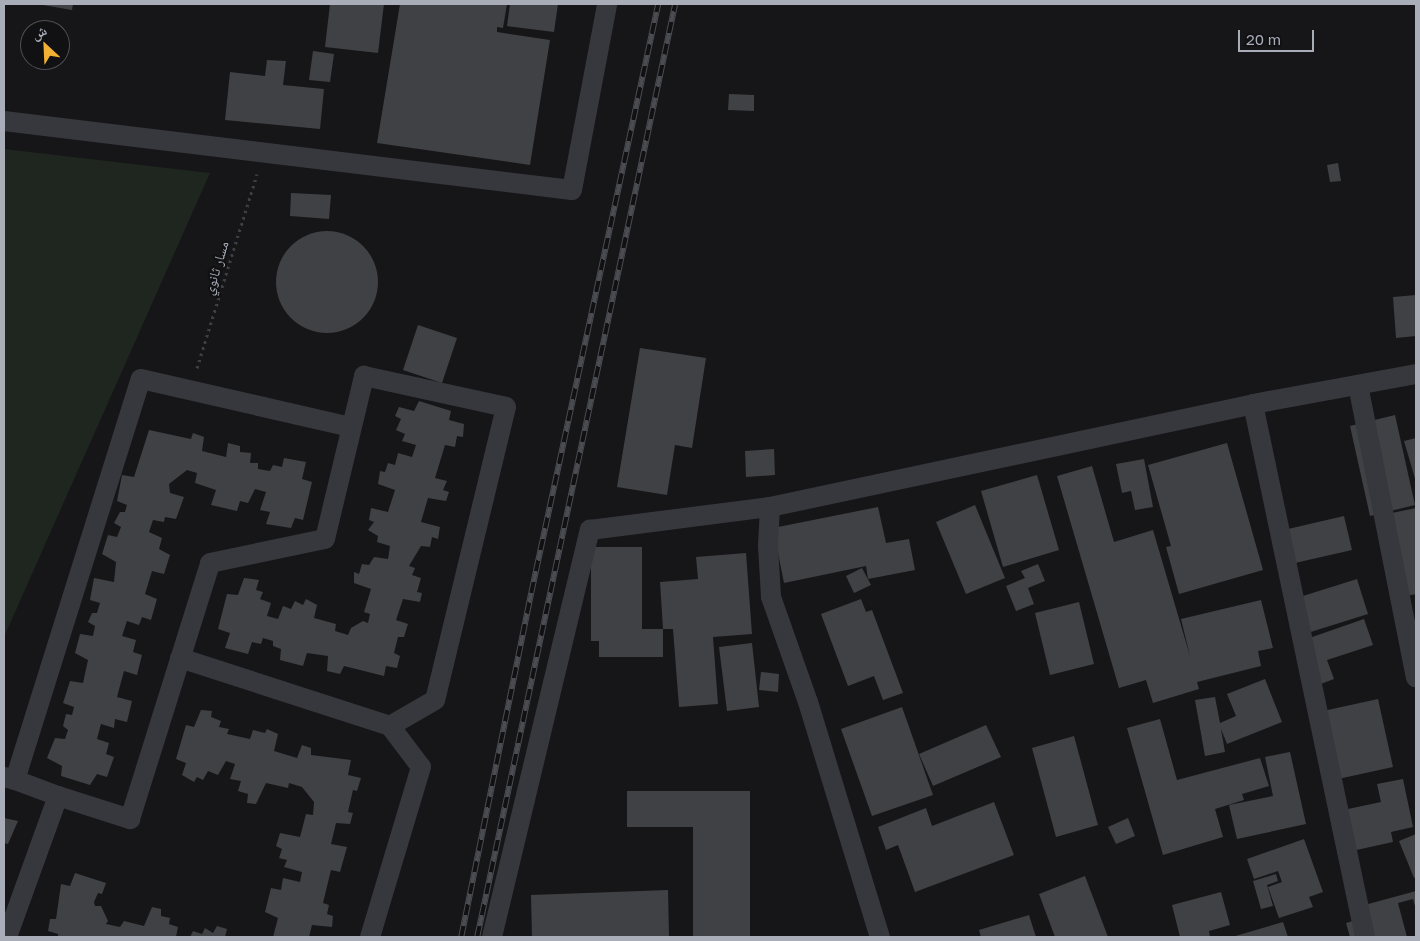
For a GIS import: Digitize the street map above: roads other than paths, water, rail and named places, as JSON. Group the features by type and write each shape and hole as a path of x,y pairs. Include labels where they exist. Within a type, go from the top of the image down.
{"street":[{"path":"4,121 572,190 607,4"},
{"path":"492,937 590,530 770,507 1253,404 1416,374"},
{"path":"351,427 141,379 9,779 130,819 210,563 325,539 364,376 506,407 435,700 390,726"},
{"path":"1358,385 1416,677"},
{"path":"1253,404 1366,937"},
{"path":"770,507 768,546 771,596 808,702 880,937"},
{"path":"180,658 390,726 421,767 370,937"},
{"path":"7,937 58,796"}],"railway":[{"path":"461,937 531,593 658,4"},
{"path":"477,937 675,4"}]}
